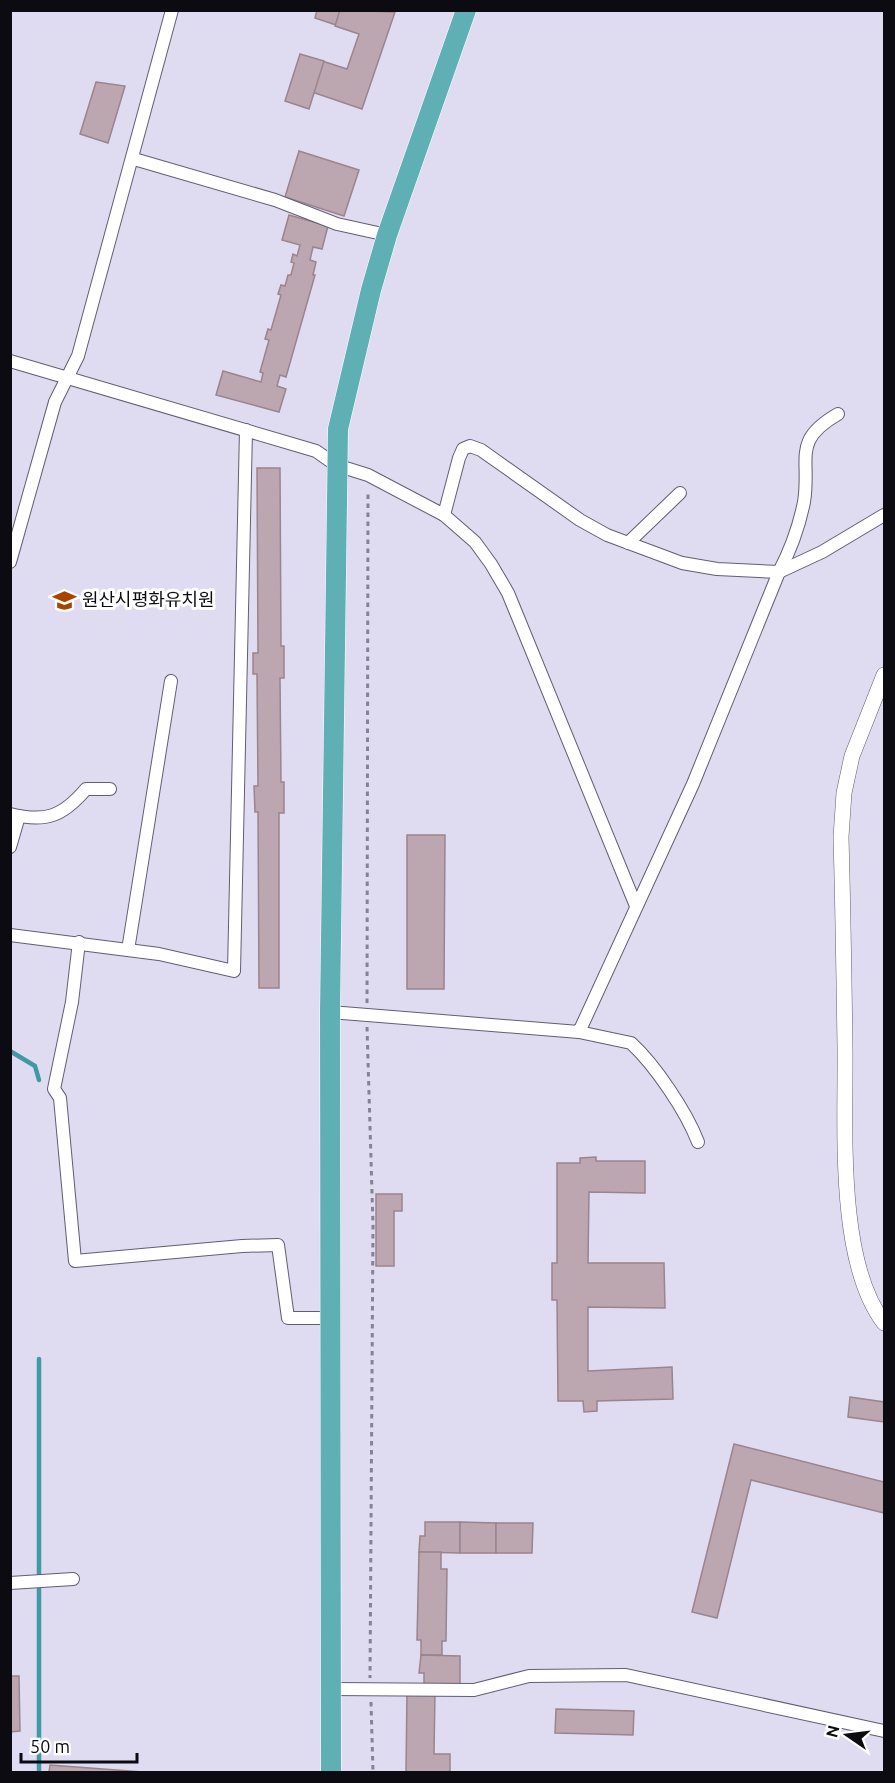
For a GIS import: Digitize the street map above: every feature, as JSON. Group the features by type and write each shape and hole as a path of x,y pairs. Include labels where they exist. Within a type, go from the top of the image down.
{"highway":[{"path":"331,1773 330,1012 336,465 343,399 387,235 466,10"}],"street":[{"path":"10,562 55,402 78,356 134,159 172,10"},
{"path":"134,159 275,200 337,224 387,235"},
{"path":"10,361 316,452 336,465 368,475 444,515 475,542 508,592 636,906"},
{"path":"579,1032 693,784 779,572 795,541 802,510 805,452 809,438 819,425 838,414"},
{"path":"10,935 79,942 234,971 246,430"},
{"path":"444,515 462,449 470,446 496,459 580,520 607,535 682,563 750,573 779,572 822,552 885,515"},
{"path":"628,543 680,493"},
{"path":"885,675 852,756 844,793 842,837 848,1185 855,1252 864,1285 885,1323"},
{"path":"128,950 171,681"},
{"path":"10,847 15,815 53,817 70,807 86,789 110,789"},
{"path":"79,942 72,1002 54,1089 60,1098 75,1261 242,1245 278,1245 288,1318 330,1318"},
{"path":"330,1012 579,1032 631,1043 672,1096 698,1142"},
{"path":"10,1583 73,1579"},
{"path":"331,1689 474,1690 529,1676 626,1675 885,1731"}],"path":[{"path":"367,1012 368,475"},
{"path":"367,1024 373,1225 370,1681"},
{"path":"371,1692 373,1773"}],"building":[{"path":"317,10 344,10 339,26 315,18"},
{"path":"340,10 395,12 362,109 312,92 322,61 347,69 359,34 335,26"},
{"path":"300,54 324,61 309,109 285,101"},
{"path":"96,82 125,86 108,143 80,134"},
{"path":"299,151 359,170 344,216 285,197"},
{"path":"289,215 328,226 322,249 313,247 310,260 316,262 313,275 315,275 286,377 280,375 277,386 286,389 279,412 216,395 223,371 261,382 263,373 260,372 269,340 265,339 268,329 271,330 281,295 278,294 281,285 285,286 288,275 291,275 294,263 291,262 293,254 297,256 300,245 282,240"},
{"path":"257,468 280,468 281,646 284,646 284,678 280,678 281,782 284,782 284,813 279,813 279,988 259,988 258,812 255,812 254,786 258,786 257,674 253,674 253,653 258,653"},
{"path":"407,835 445,835 444,989 407,989"},
{"path":"596,1157 596,1161 645,1161 645,1193 589,1192 588,1263 664,1263 665,1308 588,1307 588,1371 672,1367 673,1399 597,1401 597,1411 584,1412 583,1401 558,1401 557,1300 552,1300 552,1263 557,1263 557,1163 580,1163 580,1158"},
{"path":"376,1194 402,1194 402,1211 394,1211 394,1266 376,1266"},
{"path":"850,1397 884,1402 884,1422 848,1417"},
{"path":"734,1444 884,1482 884,1513 751,1480 717,1618 692,1612"},
{"path":"425,1522 460,1522 460,1553 419,1552 420,1536 425,1536"},
{"path":"460,1522 496,1523 496,1553 460,1553"},
{"path":"496,1523 533,1523 532,1553 496,1553"},
{"path":"419,1552 441,1552 441,1569 447,1569 446,1641 442,1641 442,1655 421,1655 421,1640 417,1640"},
{"path":"421,1655 460,1656 460,1686 424,1686 424,1673 419,1673"},
{"path":"10,1676 19,1676 20,1731 10,1732"},
{"path":"407,1690 435,1691 434,1754 450,1754 450,1772 406,1772"},
{"path":"556,1709 634,1711 633,1735 555,1733"},
{"path":"50,1765 143,1772 49,1772"}],"waterway":[{"path":"10,1051 35,1066 39,1080"},
{"path":"39,1359 39,1772"}],"place":[{"name":"원산시평화유치원","path":"64,600"}]}
